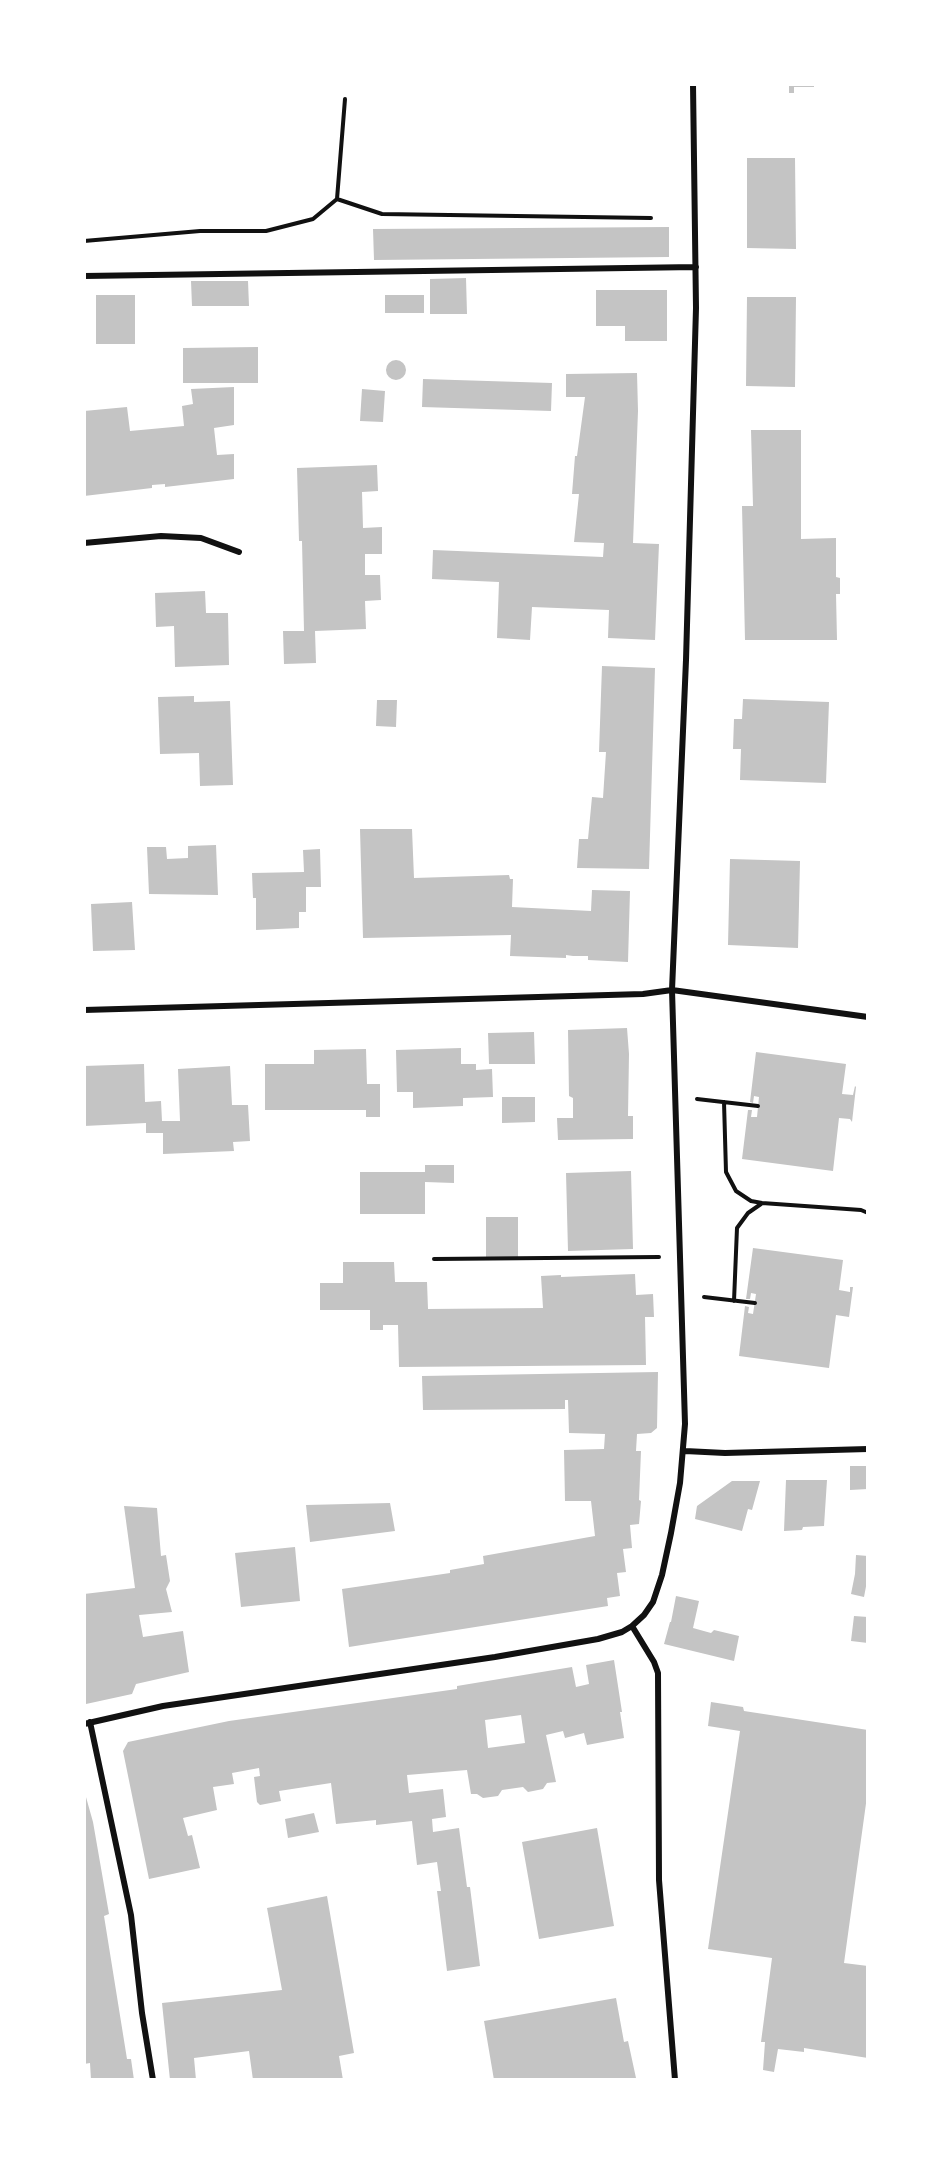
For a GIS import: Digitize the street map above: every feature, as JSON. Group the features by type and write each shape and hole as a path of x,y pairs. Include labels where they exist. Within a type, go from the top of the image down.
{"street":[{"path":"153,2080 142,2013 131,1915 87,1723 163,1706 495,1657 586,1641 622,1632 644,1615 653,1602 662,1575 672,1533 686,1424 672,990 686,670 696,267 693,84"},
{"path":"84,276 696,267"},
{"path":"84,543 171,536 201,538 239,552"},
{"path":"84,1010 643,994 672,990 868,1017"},
{"path":"684,1451 725,1453 868,1449"},
{"path":"632,1626 658,1672 659,1880 675,2080"}],"path":[{"path":"84,241 200,231 266,231 313,219 337,199 345,99"},
{"path":"337,199 381,214 651,218"},
{"path":"704,1100 758,1106"},
{"path":"724,1102 726,1172 736,1191 751,1201 762,1203 861,1210 868,1213"},
{"path":"734,1301 737,1228 748,1213 762,1203"},
{"path":"434,1259 681,1257"},
{"path":"708,1297 755,1303"}],"building":[{"path":"789,84 814,84 814,87 794,87 794,93 789,93"},
{"path":"747,158 795,158 796,249 747,248"},
{"path":"669,227 669,257 374,260 373,229"},
{"path":"466,278 467,314 430,314 430,279"},
{"path":"191,281 248,281 249,306 192,306"},
{"path":"596,290 667,290 667,341 625,341 625,326 596,326"},
{"path":"96,295 135,295 135,344 96,344"},
{"path":"385,295 424,295 424,313 385,313"},
{"path":"747,297 796,297 795,387 746,386"},
{"path":"258,347 258,383 183,383 183,348"},
{"path":"396,360 403,363 406,370 403,377 396,380 389,377 386,370 389,363"},
{"path":"637,373 638,411 633,543 659,544 655,640 608,638 609,610 532,607 530,640 497,638 499,582 432,579 433,550 603,557 604,543 574,542 579,494 572,494 575,456 577,456 585,397 566,397 566,374"},
{"path":"423,379 552,383 551,411 422,407"},
{"path":"234,387 234,425 214,428 217,455 234,454 234,479 165,487 165,484 152,485 152,488 84,496 84,411 127,407 130,431 184,426 182,406 193,404 191,389"},
{"path":"362,389 385,391 383,422 360,421"},
{"path":"751,430 801,430 801,539 836,538 836,577 840,578 840,594 836,594 837,640 745,640 742,506 753,506"},
{"path":"377,465 378,491 362,492 363,528 382,527 382,554 365,554 365,575 380,575 381,600 365,601 366,629 315,631 316,663 284,664 283,631 304,631 302,541 299,541 297,468"},
{"path":"205,591 206,613 228,613 229,665 175,667 174,626 156,627 155,593"},
{"path":"602,666 655,668 649,869 577,868 579,839 588,839 592,797 603,798 606,752 599,752"},
{"path":"194,696 194,702 230,701 233,785 200,786 199,753 160,754 158,697"},
{"path":"743,699 829,702 826,783 740,780 741,749 733,749 734,719 742,719"},
{"path":"377,700 397,700 396,727 376,726"},
{"path":"360,829 412,829 414,878 509,875 510,879 513,879 512,907 591,911 592,890 630,891 628,962 588,960 588,956 566,955 566,958 510,956 511,935 363,938"},
{"path":"216,845 218,895 149,894 147,847 166,847 167,859 188,858 188,846"},
{"path":"320,849 321,887 306,887 306,912 299,912 299,928 256,930 256,898 253,898 252,873 304,872 303,850"},
{"path":"730,859 800,861 798,948 728,945"},
{"path":"132,902 135,950 93,951 91,904"},
{"path":"627,1028 628,1116 633,1116 633,1139 558,1140 557,1118 573,1118 573,1098 569,1096 568,1030"},
{"path":"534,1032 535,1064 489,1064 488,1033"},
{"path":"461,1048 461,1064 476,1064 476,1070 492,1069 493,1097 463,1098 463,1106 413,1108 413,1092 397,1092 396,1050"},
{"path":"366,1049 367,1084 380,1084 380,1117 366,1117 366,1110 265,1110 265,1064 314,1064 314,1050"},
{"path":"756,1052 846,1064 842,1094 853,1095 856,1087 852,1122 850,1119 839,1118 833,1171 742,1159 748,1110 752,1110 751,1117 757,1117 759,1097 754,1096 753,1103 750,1102"},
{"path":"144,1064 145,1102 161,1101 162,1121 180,1121 178,1069 230,1066 232,1105 248,1105 250,1141 233,1142 234,1151 163,1154 163,1133 146,1133 146,1123 84,1126 84,1066"},
{"path":"502,1097 535,1097 535,1122 502,1123"},
{"path":"425,1165 454,1165 454,1183 425,1182 425,1214 360,1214 360,1172 425,1172"},
{"path":"631,1171 633,1249 568,1251 566,1173"},
{"path":"486,1217 518,1217 518,1257 486,1257"},
{"path":"753,1248 843,1260 839,1290 850,1292 850,1287 853,1287 849,1317 836,1315 829,1368 739,1356 745,1306 749,1307 748,1313 753,1314 756,1294 751,1293 750,1299 746,1299"},
{"path":"343,1262 394,1262 395,1282 427,1282 428,1309 543,1308 541,1276 635,1274 636,1295 653,1294 654,1317 645,1317 646,1365 399,1367 398,1325 383,1325 383,1330 370,1330 370,1310 320,1310 320,1283 343,1283"},
{"path":"658,1372 657,1428 651,1433 637,1434 636,1451 641,1451 639,1524 630,1525 632,1548 623,1549 626,1572 617,1573 620,1596 607,1598 608,1606 349,1647 342,1589 450,1573 450,1570 484,1564 483,1556 595,1536 591,1501 565,1501 564,1450 604,1449 605,1434 569,1433 568,1400 565,1400 565,1409 423,1410 422,1376"},
{"path":"850,1466 868,1466 868,1489 850,1490"},
{"path":"786,1480 827,1480 824,1526 784,1531"},
{"path":"732,1481 760,1481 752,1510 748,1509 742,1531 695,1519 697,1506"},
{"path":"390,1503 395,1531 310,1542 306,1505"},
{"path":"124,1506 157,1508 161,1556 166,1555 170,1581 166,1589 172,1612 139,1615 143,1637 183,1631 189,1672 136,1684 132,1694 86,1704 84,1696 84,1594 135,1588"},
{"path":"295,1547 300,1601 241,1607 235,1553"},
{"path":"856,1555 868,1556 868,1576 864,1597 851,1594"},
{"path":"676,1596 699,1601 693,1628 711,1633 714,1630 739,1636 734,1661 664,1644"},
{"path":"854,1616 868,1617 868,1643 851,1641"},
{"path":"614,1660 624,1738 587,1745 584,1733 565,1738 563,1731 546,1735 556,1782 547,1783 543,1789 528,1792 523,1787 502,1790 498,1796 483,1798 477,1794 471,1794 467,1770 407,1775 409,1793 443,1789 446,1817 432,1819 433,1832 459,1828 467,1887 470,1887 480,1966 447,1971 437,1891 441,1891 437,1862 417,1865 412,1821 376,1825 376,1820 336,1824 331,1783 279,1791 281,1801 260,1805 257,1802 254,1777 260,1776 259,1768 232,1773 234,1784 213,1787 217,1810 183,1818 188,1836 192,1835 200,1868 149,1879 123,1751 128,1742 229,1721 457,1689 457,1686 572,1667 576,1687 589,1684 586,1665","holes":["521,1715 525,1743 488,1748 485,1720"]},
{"path":"711,1702 743,1707 744,1711 868,1730 868,1789 844,1963 868,1966 868,2058 804,2048 804,2052 778,2049 774,2072 763,2070 765,2042 761,2042 772,1958 708,1949 740,1731 708,1726"},
{"path":"84,1790 93,1822 109,1914 104,1916 127,2059 131,2059 134,2080 91,2080 90,2063 84,2064 84,1872 86,1872"},
{"path":"314,1813 319,1832 288,1838 285,1819"},
{"path":"597,1828 614,1926 539,1939 522,1842"},
{"path":"327,1896 354,2053 339,2056 343,2080 253,2080 249,2051 194,2058 196,2080 170,2080 162,2003 282,1990 267,1908"},
{"path":"616,1998 624,2042 628,2041 636,2078 630,2080 494,2080 484,2021"}]}
